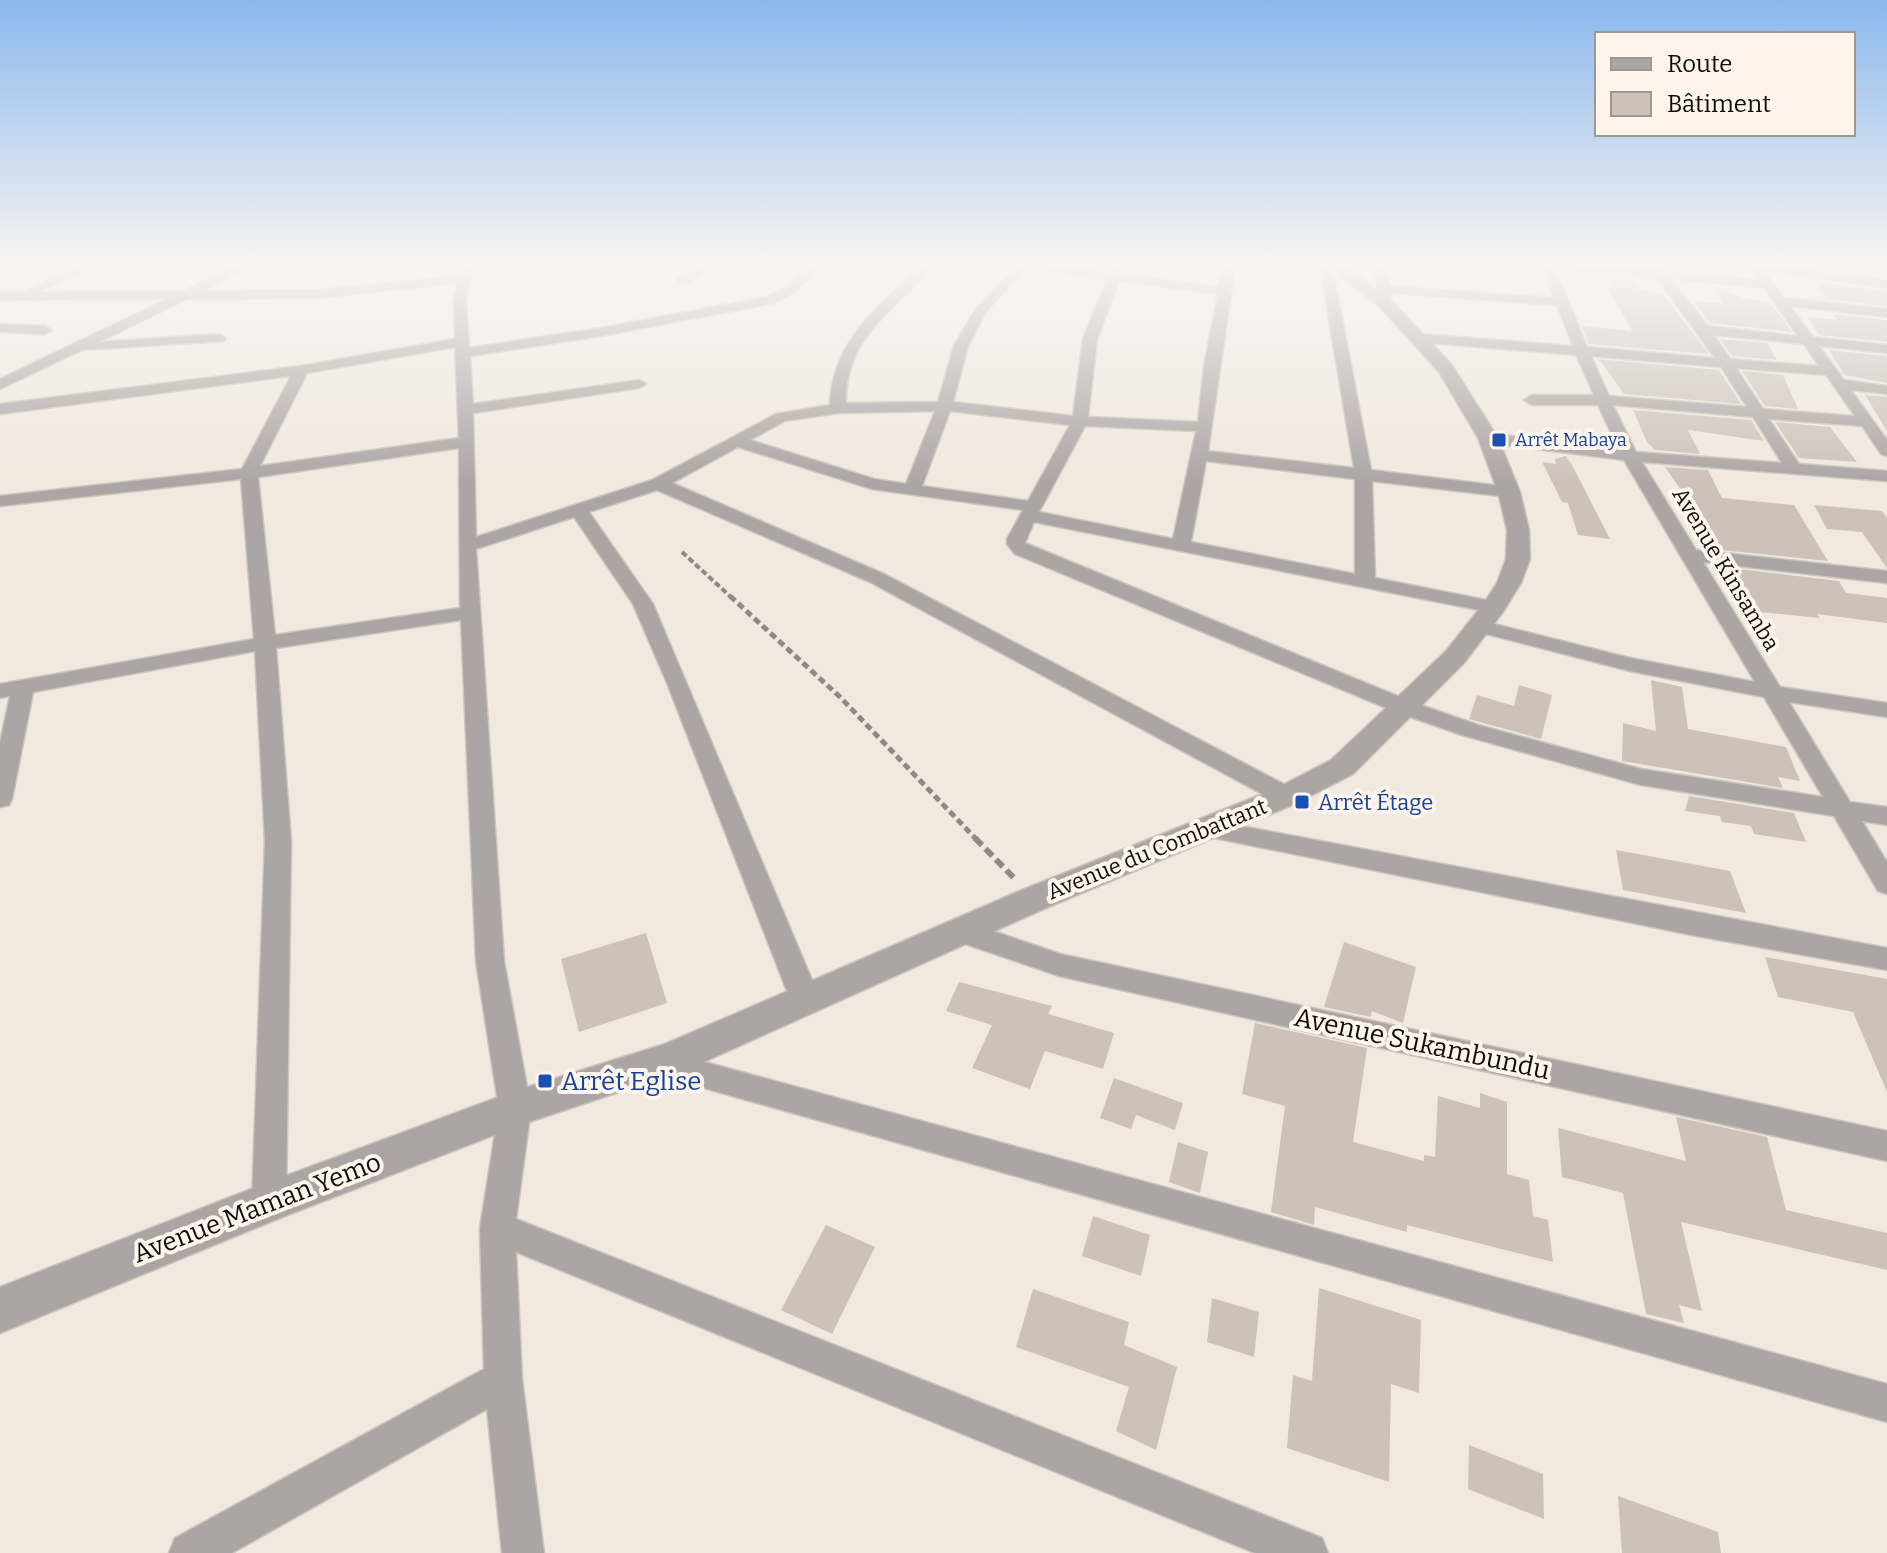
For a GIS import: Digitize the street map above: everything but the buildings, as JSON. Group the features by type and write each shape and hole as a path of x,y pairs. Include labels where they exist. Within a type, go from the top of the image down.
{"street":[{"path":"0,385 93,338"},
{"path":"75,347 211,338"},
{"path":"461,338 467,442 467,546 490,961 515,1109 497,1228 503,1379 523,1553"},
{"path":"0,409 541,338"},
{"path":"838,408 836,389 843,362 855,338"},
{"path":"912,489 944,406 965,338"},
{"path":"1090,338 1080,421 1016,539 1022,550 1404,707 1540,751 1641,777 1887,816"},
{"path":"1181,545 1205,427 1217,338"},
{"path":"1339,338 1363,475 1365,584"},
{"name":"Avenue du Combattant","path":"515,1109 674,1057 1034,899 1286,796 1342,767 1455,657 1509,583 1518,559 1518,530 1509,492 1488,438 1446,369 1418,338"},
{"path":"1424,338 1724,363 1832,378 1887,390"},
{"name":"Avenue Kinsamba","path":"1577,338 1630,456 1887,884"},
{"path":"1709,338 1793,467"},
{"path":"1784,338 1887,349"},
{"path":"1806,338 1865,422 1882,438 1887,451"},
{"path":"0,370 30,370"},
{"path":"269,1202 278,841 265,643 249,472 301,370"},
{"path":"464,410 639,384"},
{"path":"1532,400 1605,400 1865,422"},
{"path":"467,546 658,484 781,417 838,408 944,406 1080,421 1205,427"},
{"path":"1488,438 1630,456 1887,476"},
{"path":"736,441 855,480 1033,511 1365,584 1486,616 1629,667 1773,694 1887,710"},
{"path":"0,501 249,472 467,442"},
{"path":"1198,455 1509,492"},
{"path":"658,484 874,576 1038,659 1168,734 1286,796"},
{"path":"578,510 643,604 678,683 805,999"},
{"path":"1688,555 1887,577"},
{"path":"0,799 12,689 265,643 471,612"},
{"path":"1209,829 1887,959"},
{"name":"Avenue Sukambundu","path":"961,931 1059,965 1887,1146"},
{"path":"674,1057 678,1065 697,1073 1887,1403"},
{"name":"Avenue Maman Yemo","path":"0,1310 269,1202 515,1109"},
{"path":"497,1228 1307,1553"},
{"path":"190,1553 503,1379"}],"path":[{"path":"682,552 840,697 1034,899"}],"place":[{"name":"Arrêt Mabaya","path":"1499,440"},
{"name":"Arrêt Étage","path":"1302,802"},
{"name":"Arrêt Eglise","path":"545,1081"}]}
